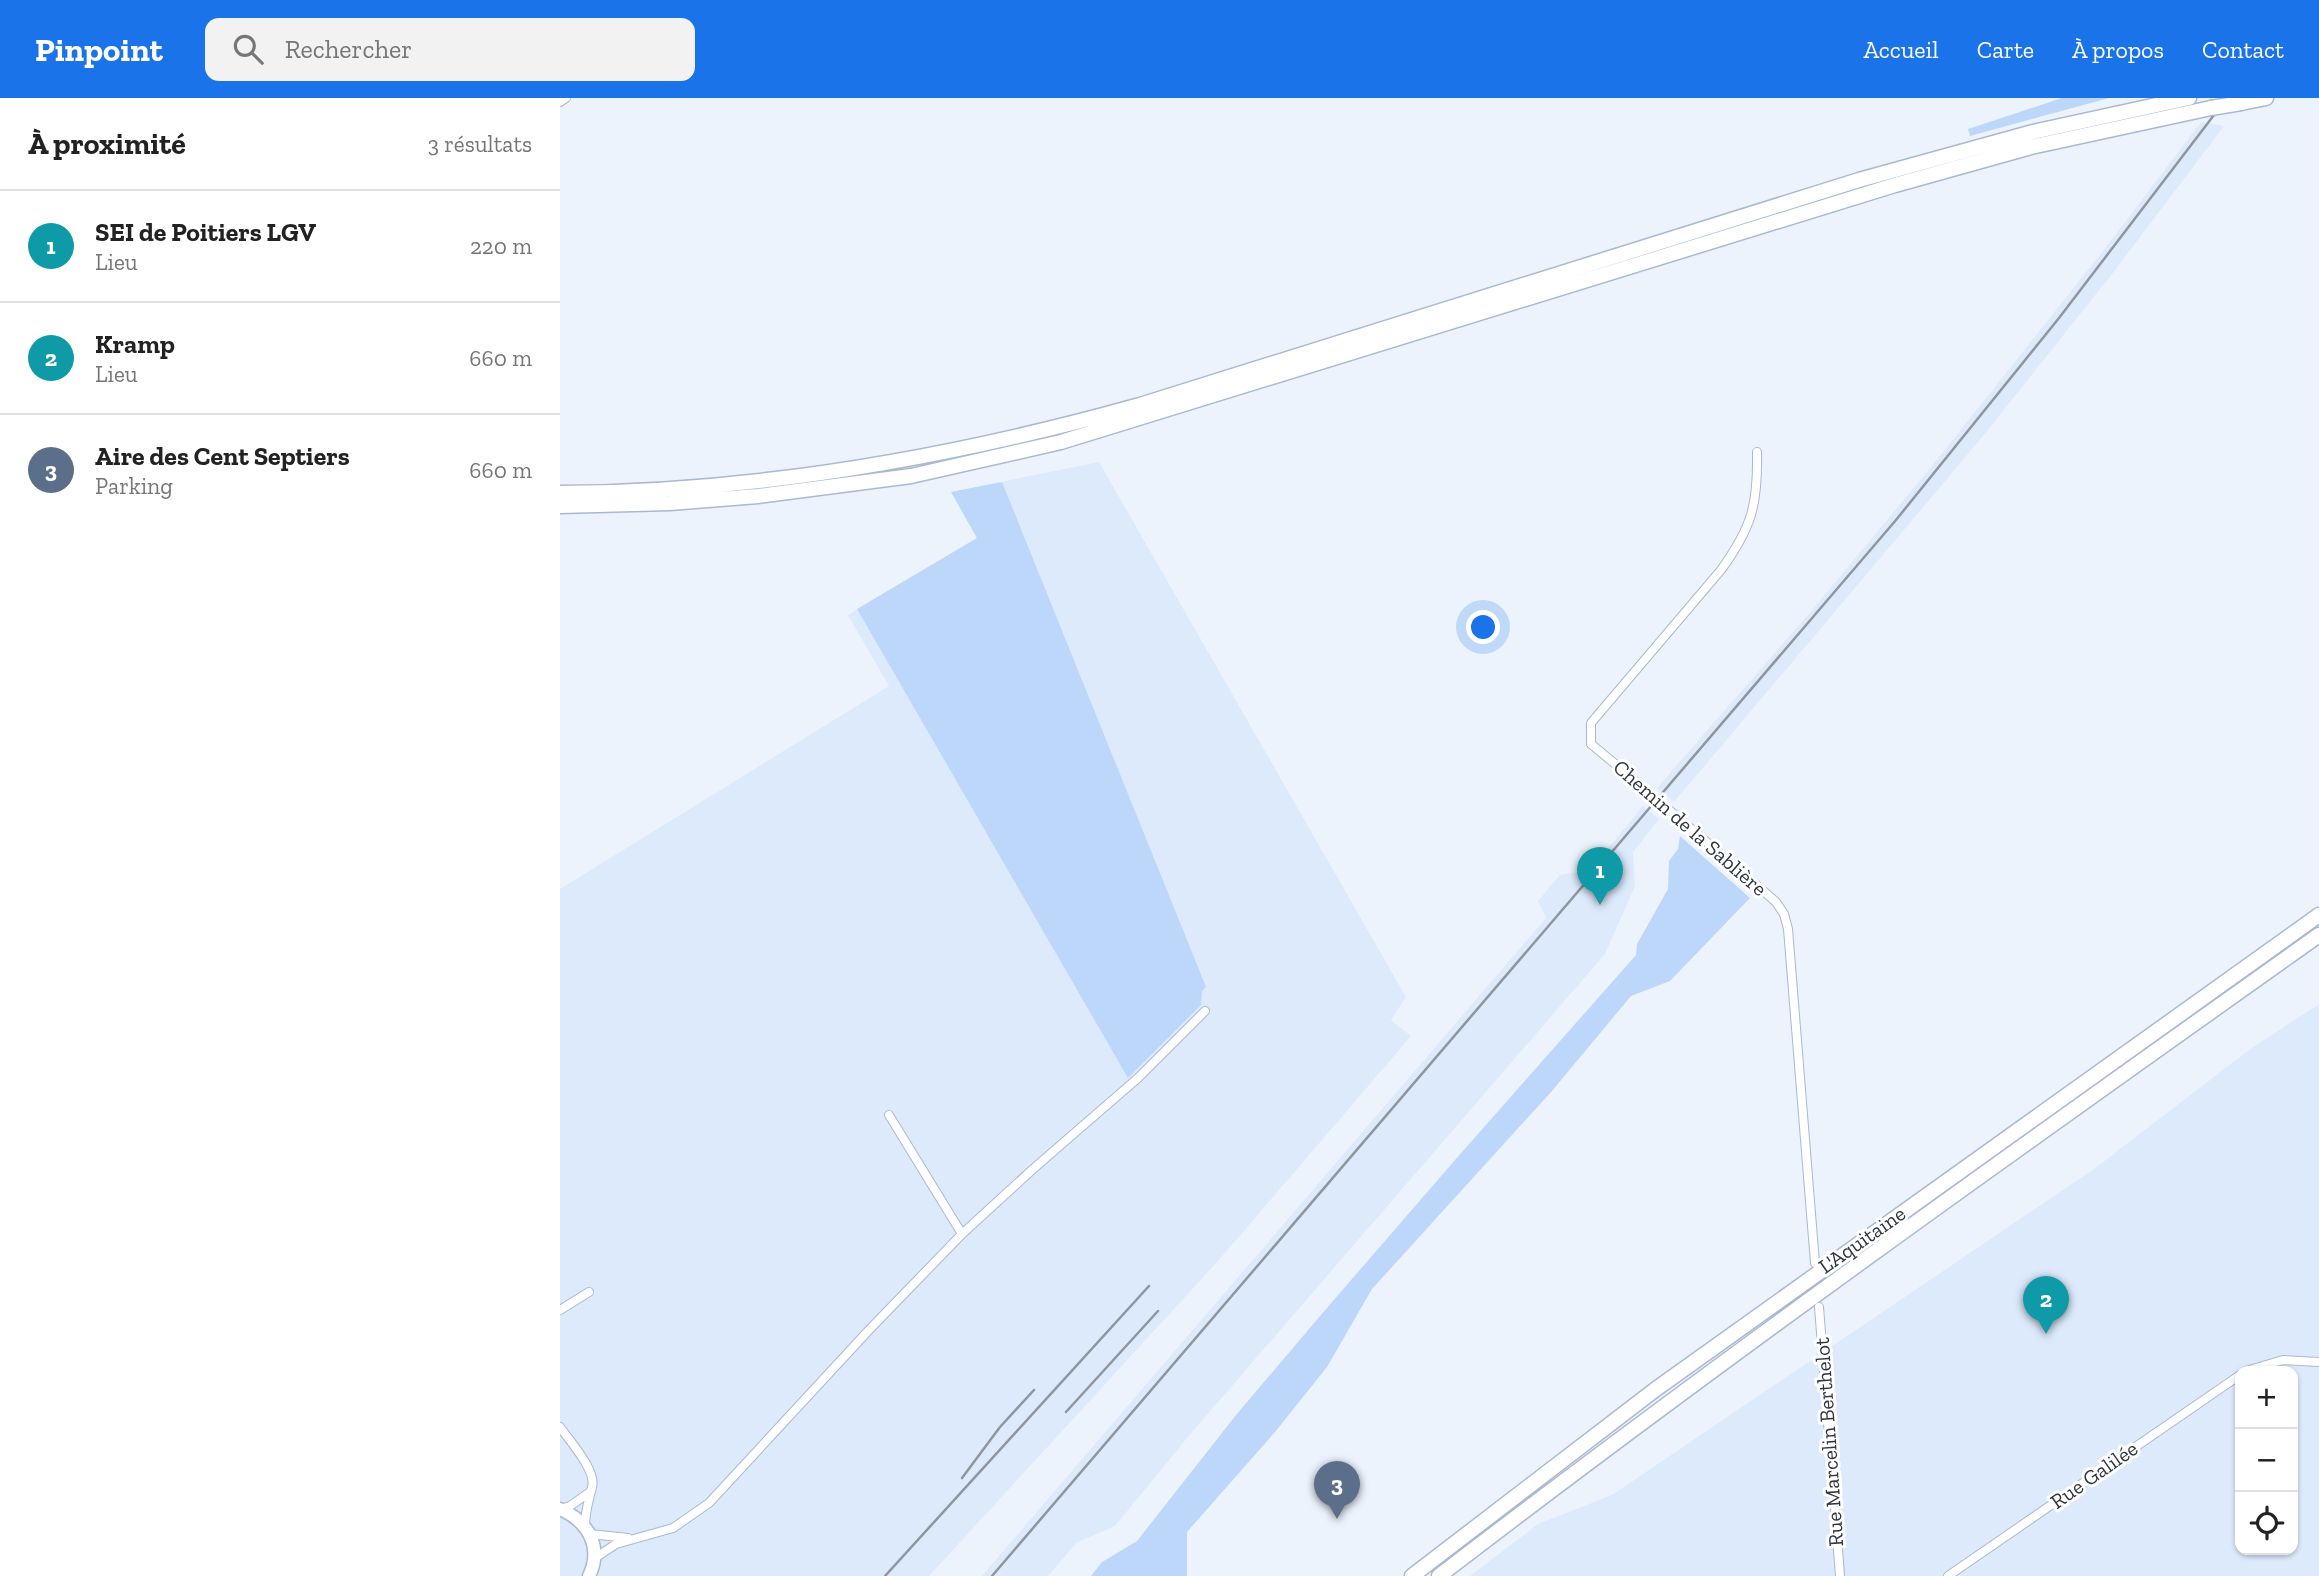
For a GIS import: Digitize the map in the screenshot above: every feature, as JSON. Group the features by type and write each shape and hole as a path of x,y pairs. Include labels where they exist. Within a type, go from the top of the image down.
{"highway":[{"path":"2156,104 2171,98"},
{"path":"560,494 707,486 818,474 915,458 1064,426 1140,405 1859,180 2033,132 2189,98"},
{"path":"560,506 670,503 758,496 912,476 1061,442 1163,413 1895,185 2031,147 2266,98"},
{"name":"L'Aquitaine","path":"1412,1576 1656,1389 2319,915"},
{"name":"L'Aquitaine","path":"1438,1576 1754,1338 2319,935"}],"main road":[{"path":"560,1509 574,1516 588,1530 594,1546 593,1569"}],"street":[{"path":"560,102 566,98"},
{"name":"Chemin de la Sablière","path":"1757,452 1755,503 1738,547 1591,723 1591,744 1776,902 1784,914 1788,929 1815,1263"},
{"path":"593,1569 610,1547 673,1528 709,1503 878,1320 962,1234 1138,1078 1205,1011"},
{"path":"889,1115 962,1234"},
{"path":"560,1310 589,1292"},
{"name":"Rue Marcelin Berthelot","path":"1819,1307 1840,1576"},
{"path":"2263,1366 2283,1360 2319,1362"},
{"name":"Rue Galilée","path":"1948,1576 2235,1378"},
{"path":"560,1427 590,1470 593,1486 585,1514 588,1530 638,1538"},
{"path":"560,1509 570,1506 590,1492"}],"shaded area":[{"path":"2062,98 2109,98 1970,136 1968,129"},
{"path":"2201,122 2224,126 2112,274 1979,441 1674,802 1657,788 1807,616 1932,466 2103,251"},
{"path":"1099,462 1406,997 1391,1020 1411,1036 1218,1261 929,1576 560,1576 560,889 889,686 848,615 977,538 951,492"},
{"path":"1002,482 1206,987 1202,991 1201,1005 1128,1078 857,609 977,538 951,492"},
{"path":"1643,806 1659,819 1633,852 1635,886 1605,954 1187,1438 1115,1526 1076,1543 1048,1576 982,1576 1546,918 1538,901 1560,875 1590,870"},
{"path":"1680,836 1750,898 1670,981 1631,996 1552,1091 1372,1289 1327,1367 1275,1432 1187,1532 1187,1576 1091,1576 1102,1562 1137,1541 1236,1415 1326,1309 1636,955 1637,944 1668,889 1669,861 1678,849"},
{"path":"2319,1004 2319,1576 1470,1576 1538,1524 1612,1495 2094,1169 2249,1050"}],"railway":[{"path":"992,1576 1896,520 2059,318 2227,98"},
{"path":"885,1576 1149,1286"},
{"path":"1066,1412 1158,1311"},
{"path":"962,1478 1000,1427 1034,1390"}],"place":[{"name":"SEI de Poitiers LGV","path":"1600,905"},
{"name":"Kramp","path":"2046,1334"},
{"name":"Aire des Cent Septiers","path":"1337,1519"}]}
